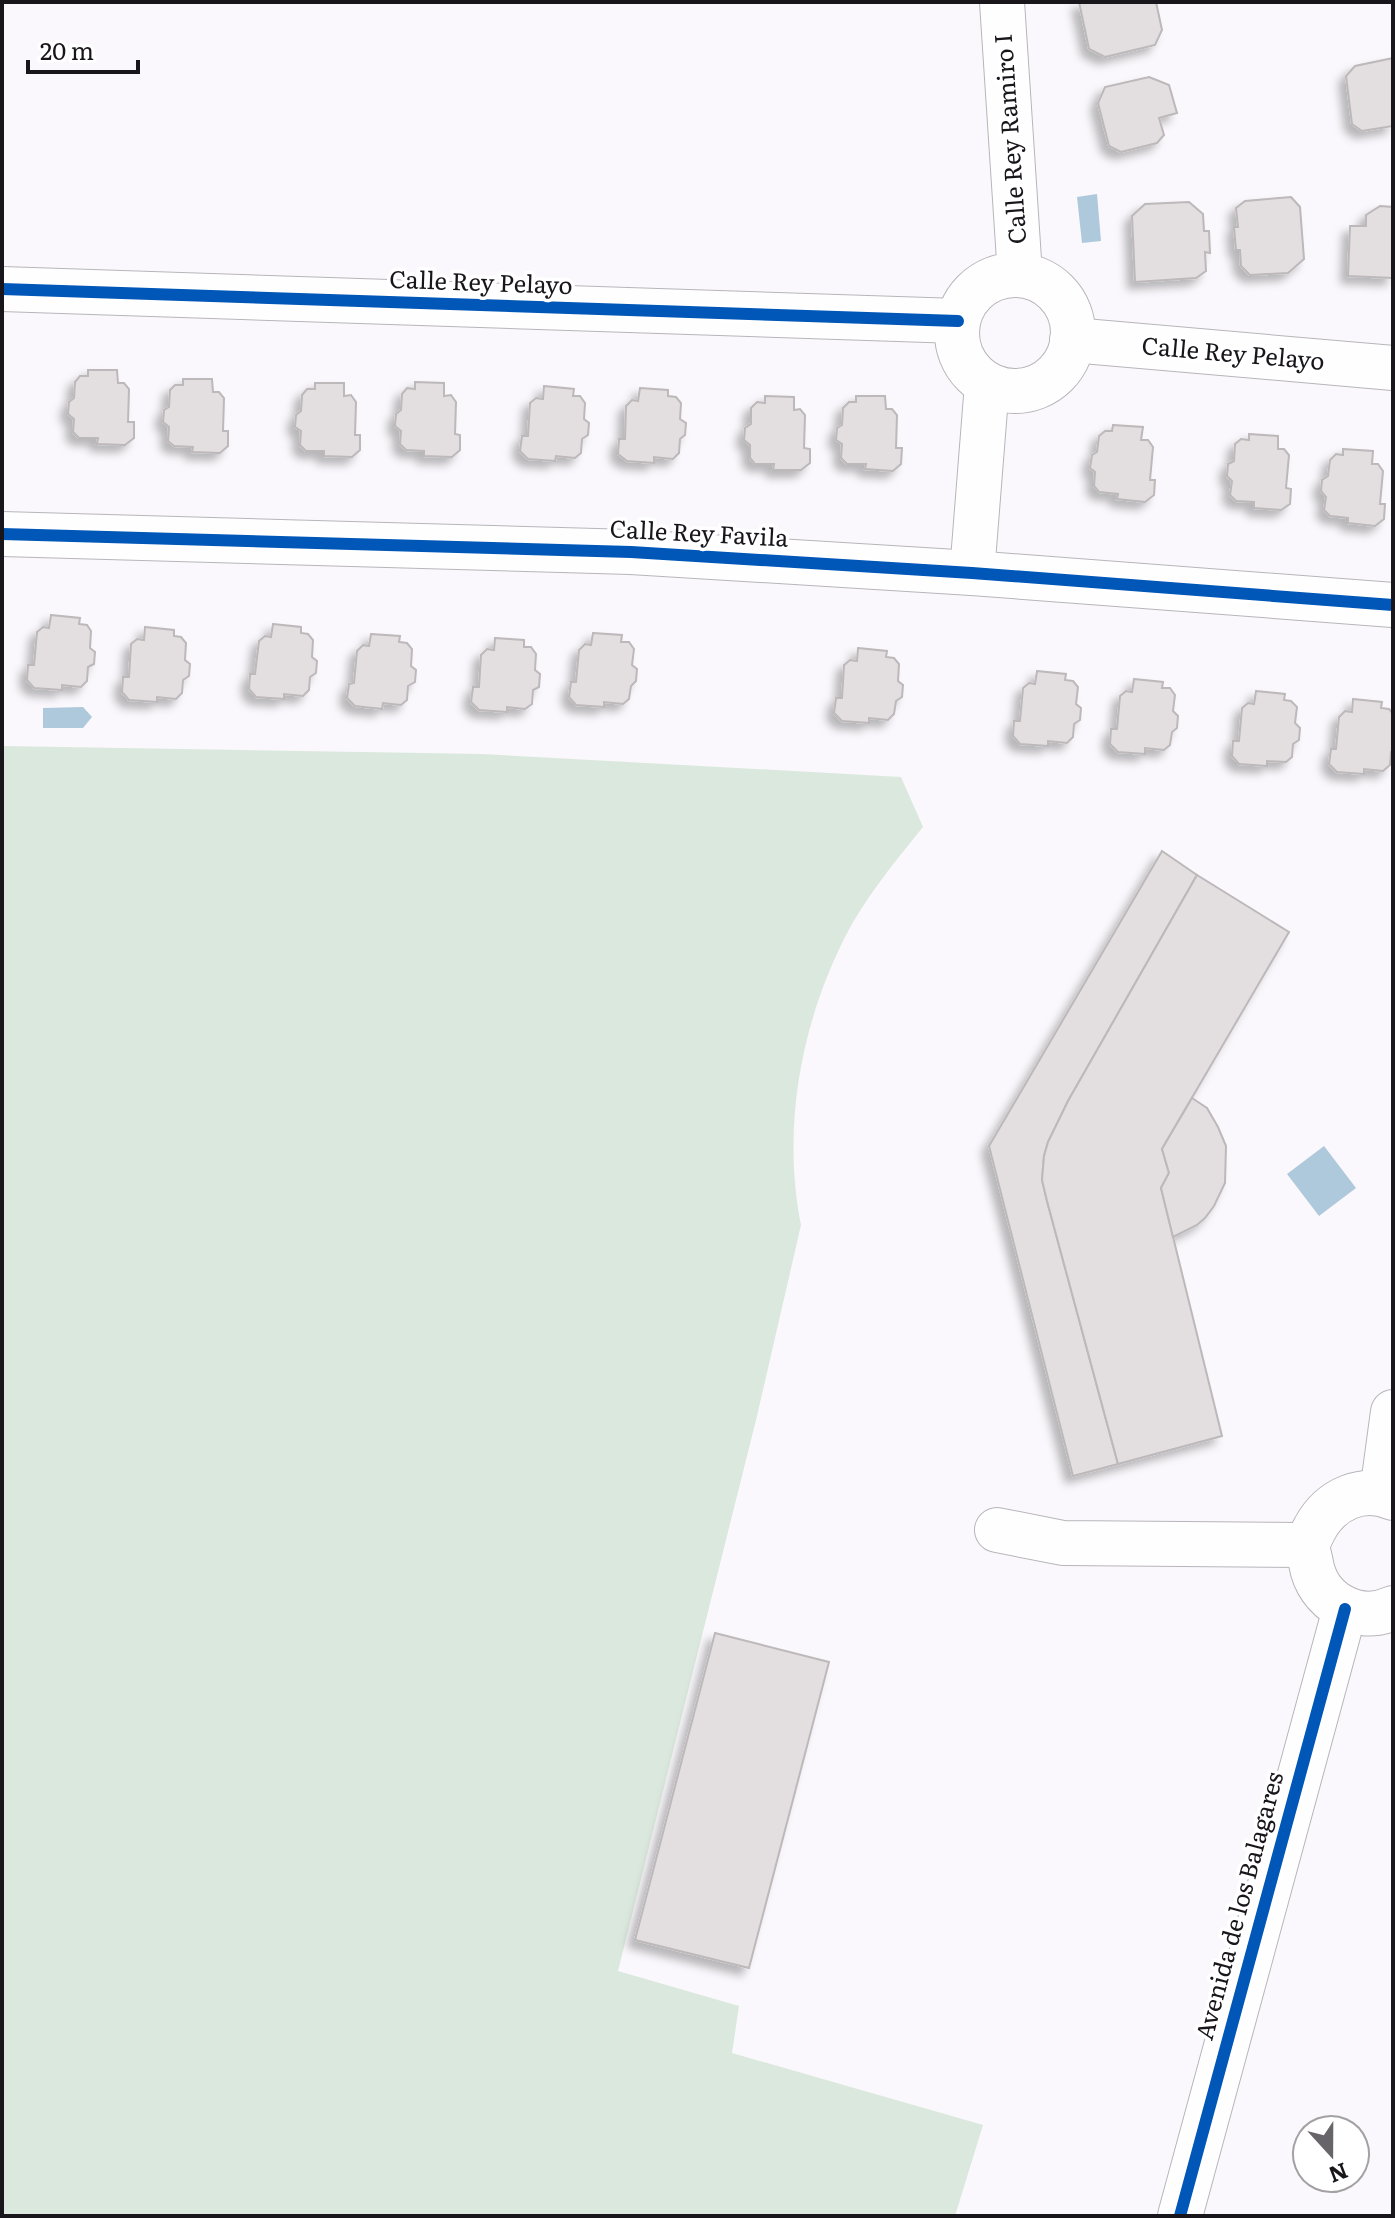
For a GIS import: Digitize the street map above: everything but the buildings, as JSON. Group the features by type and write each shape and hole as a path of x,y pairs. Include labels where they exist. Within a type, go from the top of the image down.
{"street":[{"name":"Calle Rey Ramiro I","path":"1002,2 1020,275"},
{"path":"1006,275 1020,275 1049,285 1065,304 1072,322 1072,340 1066,362 1053,377 1025,391 1006,391 987,384 970,371 960,355 956,335 959,314 969,296 984,283 1006,275"},
{"name":"Calle Rey Pelayo","path":"2,289 958,321"},
{"name":"Calle Rey Pelayo","path":"1072,340 1393,368"},
{"path":"972,573 987,384"},
{"name":"Calle Rey Favila","path":"2,534 631,552 972,573 1393,605"},
{"path":"1393,1412 1388,1496 1361,1493 1338,1501 1322,1515 1308,1545 1313,1577 1324,1594 1345,1609 1361,1615 1381,1614 1393,1608"},
{"path":"997,1530 1063,1543 1308,1545"},
{"name":"Avenida de los Balagares","path":"1180,2216 1345,1609"}],"shaded area":[{"path":"2,746 482,754 901,777 923,827 880,882 851,926 828,974 806,1044 795,1116 794,1153 801,1225 757,1416 618,1971 739,2006 732,2053 983,2125 955,2216 2,2216"}],"water":[{"path":"1097,194 1101,241 1082,243 1077,197"},
{"path":"83,707 92,717 83,728 43,728 43,708"},
{"path":"1324,1146 1356,1188 1319,1216 1287,1174"}],"cycle path":[{"path":"2,289 958,321"},
{"path":"2,534 631,552 972,573 1393,605"},
{"path":"1180,2216 1345,1609"}]}
